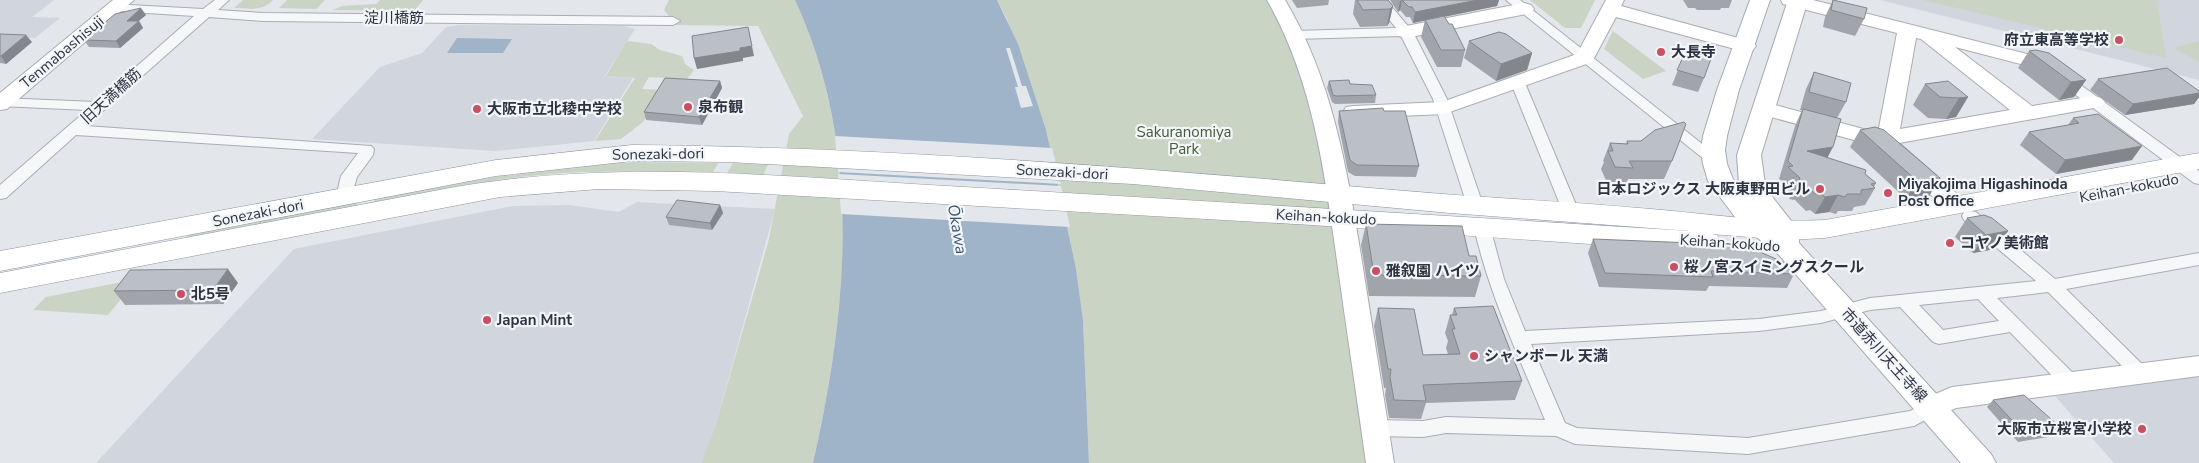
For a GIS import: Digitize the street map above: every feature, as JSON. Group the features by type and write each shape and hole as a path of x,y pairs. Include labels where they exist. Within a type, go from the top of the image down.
{"highway":[{"name":"Sonezaki-dori","path":"0,261 496,168 594,156 675,153 774,156 1133,176 1335,202"},
{"name":"Keihan-kokudo","path":"1255,213 1335,202 1479,216 1844,240 1963,210 1992,214 2194,171"},
{"name":"Sonezaki-dori","path":"0,283 430,199 512,186 586,180 761,185 1255,213"},
{"name":"Keihan-kokudo","path":"1479,216 1571,212 1779,236"}],"main road":[{"name":"市道赤川天王寺線","path":"1760,0 1746,46 1728,90 1716,136 1714,160 1721,181 1750,219 1779,236"},
{"name":"市道赤川天王寺線","path":"1795,0 1749,155 1752,184 1779,236 1980,463"}],"street":[{"name":"旧天満橋筋","path":"0,194 224,0"},
{"path":"1276,0 1294,35 1314,83 1323,113 1335,202 1380,463"},
{"path":"1379,0 1406,32 1444,108 1507,311 1558,428"},
{"path":"1795,0 2040,62 2194,171"},
{"name":"淀川橋筋","path":"115,2 263,17 673,20"},
{"name":"Tenmabashisuji","path":"1,98 115,2"},
{"path":"1294,35 1406,32 1518,5 1714,160"},
{"path":"1323,113 1444,108 1585,58 1612,5 1746,46"},
{"path":"1915,30 2029,114"},
{"path":"1886,139 1915,30"},
{"path":"1518,83 1571,212"},
{"path":"1,98 100,106"},
{"path":"1764,108 1886,139 2094,102"},
{"path":"73,130 366,149 366,155 349,176 344,197"},
{"path":"1886,139 1963,210 2052,286 2141,374"},
{"path":"1520,338 1759,324 1821,317 1870,304 2052,286 2199,259"},
{"path":"1982,293 2071,383"},
{"path":"1904,301 1939,337 2012,325"},
{"path":"1375,428 1423,429 1446,425 1558,428 1575,436 1748,446 1914,418 1952,398 2199,366"}],"shaded area":[{"path":"0,0 54,0 32,17 60,18 35,38 0,37"},
{"name":"府立東高等学校","path":"1880,0 2199,0 2199,80"},
{"name":"大阪市立北稜中学校","path":"459,25 624,26 635,29 605,76 633,78 594,141 495,151 312,139 380,67 422,53 446,27"},
{"name":"Japan Mint","path":"637,202 775,209 716,424 701,463 96,463 294,249 513,206 569,205 619,212"},
{"name":"大阪市立桜宮小学校","path":"2199,376 2199,463 2114,463 2055,396"}],"green space":[{"path":"243,0 273,0 260,8 234,8"},
{"path":"287,0 325,0 316,9 279,8"},
{"path":"380,0 423,0 414,11 333,10 342,6 376,4"},
{"path":"669,0 795,0 817,56 831,113 840,170 843,229 841,288 835,346 813,463 701,463 716,424 769,239 789,134 803,116 758,26 670,25 675,16 669,16 664,10"},
{"name":"Sakuranomiya Park","path":"997,0 1268,0 1282,23 1303,75 1317,131 1350,326 1369,463 1089,463 1083,320 1076,269 1007,19"},
{"path":"1530,0 1595,0 1581,28 1565,28"},
{"path":"1923,0 2157,0 2166,58"},
{"path":"1613,31 1666,71 1643,79 1604,49"},
{"path":"627,41 651,44 660,50 682,56 685,64 694,70 687,79 649,77 642,89 663,90 643,122 621,139 595,141 635,78 606,76"},
{"path":"2199,41 2199,62 2174,48"},
{"path":"634,162 718,163 712,174 562,173 477,183 374,202 375,199 505,175 514,174 514,176 519,173 587,165"},
{"path":"733,163 768,164 763,176 726,175"},
{"path":"358,202 357,205 187,238 188,234"},
{"path":"137,279 108,315 33,310 46,297"}],"water":[{"name":"Ōkawa","path":"795,0 997,0 1018,44 1046,130 1076,269 1083,320 1089,463 813,463 835,346 841,288 843,229 840,170 831,113 817,56"},
{"path":"457,38 512,39 503,53 447,53"}],"pier":[{"path":"1006,48 1010,48 1022,86 1026,86 1033,106 1021,108 1015,87 1018,87"},
{"path":"835,136 1052,148 1061,184 838,172"},
{"path":"838,174 1061,186 1070,227 841,214"}],"building":[{"path":"1357,0 1388,0 1393,6 1390,9 1363,10"},
{"path":"1402,0 1478,0 1415,12 1412,7 1409,7"},
{"path":"1833,0 1867,8 1864,19 1831,10"},
{"path":"141,8 127,21 139,21 116,41 84,40 115,14"},
{"path":"1444,16 1449,24 1452,24 1465,50 1441,50 1425,20"},
{"path":"748,27 752,46 740,48 740,51 694,58 692,36"},
{"path":"1499,32 1506,34 1532,53 1501,64 1469,41"},
{"path":"0,34 26,35 0,56"},
{"path":"1716,45 1704,78 1677,70 1684,55 1687,55 1688,52"},
{"path":"2036,50 2049,53 2086,80 2071,82 2029,51"},
{"path":"2167,68 2199,91 2199,93 2133,104 2098,79"},
{"path":"1814,72 1851,83 1846,102 1809,92"},
{"name":"泉布観","path":"665,78 720,81 699,117 644,112"},
{"path":"1349,80 1350,84 1372,85 1376,95 1333,95 1329,81"},
{"path":"1948,81 1968,97 1940,97 1925,84"},
{"path":"1383,108 1384,111 1405,111 1419,166 1357,165 1350,160 1339,111"},
{"path":"1803,109 1841,119 1833,147 1807,151 1866,170 1865,174 1876,183 1871,184 1875,188 1861,190 1861,194 1847,194 1845,197 1838,195 1825,197 1820,193 1815,194 1804,183 1798,182 1800,178 1788,167 1793,166 1788,161"},
{"path":"2098,114 2142,146 2065,160 2029,132 2079,123 2073,118"},
{"path":"1684,122 1686,124 1672,161 1629,161 1633,168 1615,167 1608,151 1613,151 1610,143 1628,144 1627,141 1641,141 1655,130"},
{"path":"1875,127 1884,130 1940,178 1917,181 1860,130"},
{"path":"677,200 720,205 710,223 666,217"},
{"path":"1984,215 1992,218 2008,231 1986,235 1967,218"},
{"path":"1366,224 1462,226 1469,256 1476,256 1481,276 1374,275"},
{"path":"1593,239 1744,245 1783,262 1794,274 1711,271 1713,277 1605,273"},
{"path":"228,269 213,290 114,291 130,270"},
{"path":"1493,306 1522,381 1423,385 1426,401 1394,400 1390,377 1391,369 1388,369 1378,308 1414,309 1423,355 1460,354 1452,329 1455,329 1450,315 1457,315 1454,308"},
{"path":"2024,395 2061,428 2025,434 1993,400"}],"place":[{"name":"府立東高等学校","path":"2119,40"},
{"name":"大長寺","path":"1661,52"},
{"name":"泉布観","path":"688,107"},
{"name":"大阪市立北稜中学校","path":"477,109"},
{"name":"日本ロジックス 大阪東野田ビル","path":"1820,189"},
{"name":"Miyakojima Higashinoda Post Office","path":"1888,193"},
{"name":"コヤノ美術館","path":"1950,243"},
{"name":"桜ノ宮スイミングスクール","path":"1674,267"},
{"name":"雅叙園 ハイツ","path":"1376,271"},
{"name":"北5号","path":"181,294"},
{"name":"Japan Mint","path":"487,320"},
{"name":"シャンボール 天満","path":"1474,356"},
{"name":"大阪市立桜宮小学校","path":"2142,429"}]}
